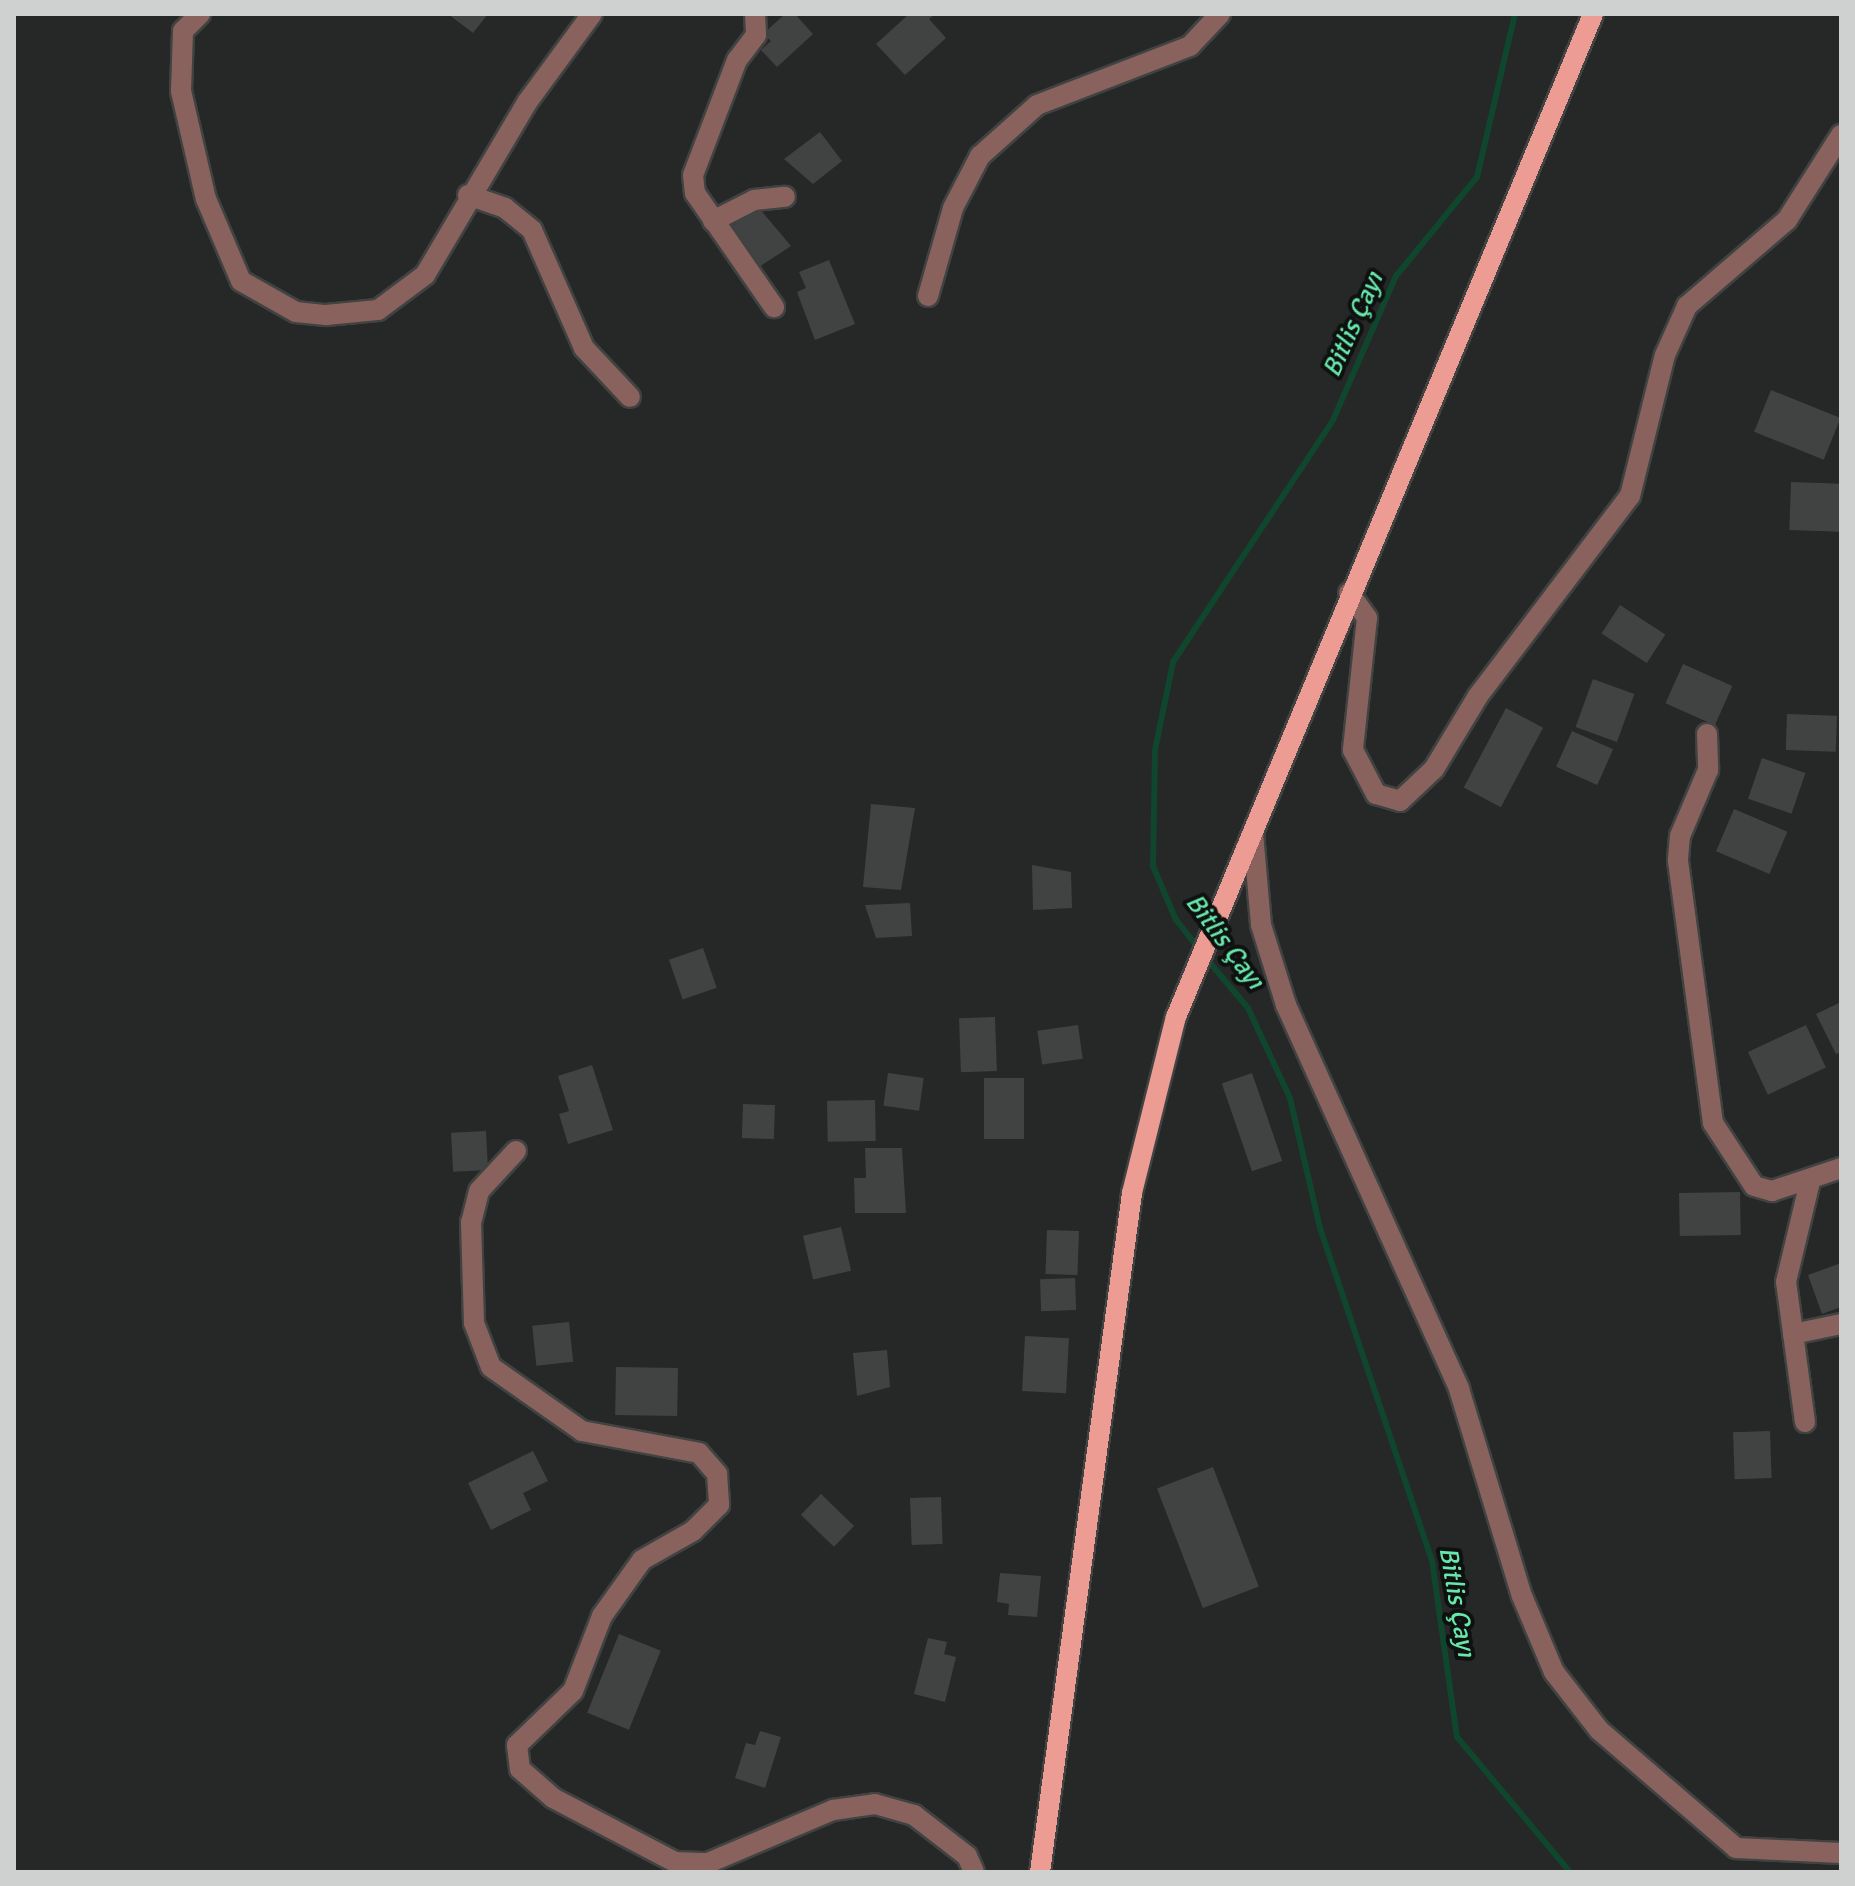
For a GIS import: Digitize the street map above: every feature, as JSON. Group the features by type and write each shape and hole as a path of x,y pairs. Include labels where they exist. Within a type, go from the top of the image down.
{"main road":[{"path":"1040,1872 1086,1491 1132,1193 1176,1017 1349,593 1593,14"}],"street":[{"path":"200,14 183,31 181,91 206,199 241,281 296,312 378,310 425,275 468,195 592,14"},
{"path":"755,14 756,35 737,60 693,175 713,221 774,307"},
{"path":"928,296 953,208 980,156 1037,105 1190,46 1220,14"},
{"path":"1349,593 1367,618 1353,750 1376,794 1400,801 1434,769 1478,696 1623,509 1665,355 1687,306 1787,220 1841,135"},
{"path":"468,195 505,208 532,230 584,348 630,397"},
{"path":"713,221 754,200 785,197"},
{"path":"1707,734 1708,770 1680,836 1678,861 1713,1123 1754,1186 1772,1191 1840,1175"},
{"path":"1253,833 1261,925 1286,1005 1459,1389 1522,1596 1554,1672 1599,1730 1736,1848 1841,1853"},
{"path":"516,1151 479,1191 471,1222 474,1323 491,1367 582,1431 699,1453 717,1474 719,1505 693,1531 642,1560 602,1616 573,1691 517,1745 520,1769 553,1798 675,1862 708,1863 833,1810 875,1804 914,1815 967,1856 974,1872"},
{"path":"1805,1422 1793,1334 1787,1256 1811,1201 1810,1181"},
{"path":"1793,1334 1841,1324"}],"building":[{"path":"448,14 488,14 473,33"},
{"path":"785,14 795,14 813,34 777,67 761,50 771,41 763,34"},
{"path":"909,14 935,14 929,19 946,38 905,75 876,44"},
{"path":"820,132 842,161 813,184 784,159"},
{"path":"759,208 791,246 759,267 732,226"},
{"path":"829,260 855,324 815,340 797,292 806,288 799,272"},
{"path":"1771,390 1841,418 1824,460 1754,432"},
{"path":"1791,482 1841,484 1839,532 1789,530"},
{"path":"1620,605 1665,634 1647,663 1601,634"},
{"path":"1683,664 1732,686 1715,725 1666,703"},
{"path":"1593,679 1634,694 1617,742 1576,727"},
{"path":"1506,708 1543,728 1501,807 1464,787"},
{"path":"1787,714 1837,716 1836,752 1786,750"},
{"path":"1572,731 1613,749 1597,785 1556,767"},
{"path":"1762,758 1805,773 1791,814 1748,799"},
{"path":"871,804 915,808 901,890 863,887"},
{"path":"1734,809 1787,832 1769,874 1716,851"},
{"path":"1032,865 1071,872 1072,908 1033,910"},
{"path":"910,903 912,936 876,938 865,905"},
{"path":"703,948 717,988 683,999 669,960"},
{"path":"1841,1002 1841,1052 1836,1054 1816,1014"},
{"path":"995,1017 997,1071 961,1072 959,1018"},
{"path":"1078,1025 1083,1059 1042,1064 1037,1031"},
{"path":"1806,1025 1826,1068 1768,1095 1748,1052"},
{"path":"592,1065 613,1130 568,1144 559,1114 569,1111 558,1076"},
{"path":"888,1073 924,1078 919,1111 883,1106"},
{"path":"1252,1073 1282,1161 1252,1171 1222,1083"},
{"path":"984,1078 1024,1078 1024,1139 984,1139"},
{"path":"875,1100 876,1141 828,1142 827,1101"},
{"path":"743,1104 775,1105 774,1139 742,1138"},
{"path":"486,1131 488,1170 453,1172 451,1133"},
{"path":"865,1148 902,1148 906,1213 855,1213 854,1178 866,1178"},
{"path":"1740,1192 1741,1235 1680,1236 1679,1193"},
{"path":"841,1227 851,1271 813,1280 803,1236"},
{"path":"1047,1230 1079,1231 1077,1275 1045,1274"},
{"path":"1841,1263 1841,1307 1822,1314 1808,1275"},
{"path":"1075,1278 1076,1310 1041,1311 1040,1279"},
{"path":"569,1322 573,1362 536,1366 532,1326"},
{"path":"1025,1336 1069,1338 1066,1393 1022,1391"},
{"path":"887,1350 890,1387 857,1396 853,1353"},
{"path":"616,1367 678,1368 677,1416 615,1415"},
{"path":"1770,1431 1772,1478 1735,1479 1733,1432"},
{"path":"533,1451 548,1481 523,1493 531,1510 491,1530 468,1483"},
{"path":"1213,1467 1259,1586 1203,1608 1157,1489"},
{"path":"821,1494 854,1526 834,1547 801,1515"},
{"path":"941,1497 943,1544 912,1545 910,1498"},
{"path":"1000,1573 1041,1576 1037,1617 1008,1615 1009,1604 997,1602"},
{"path":"619,1634 661,1651 629,1730 587,1713"},
{"path":"928,1638 947,1642 944,1654 956,1657 945,1702 914,1694"},
{"path":"760,1731 781,1737 765,1788 735,1778 746,1743 755,1745"}],"waterway":[{"name":"Bitlis Çayı","path":"1199,949 1176,920 1153,866 1155,750 1173,662 1333,420 1396,276 1477,177 1515,14"},
{"name":"Bitlis Çayı","path":"1206,958 1248,1008 1290,1098 1320,1228 1432,1560 1457,1737 1570,1872"}]}
